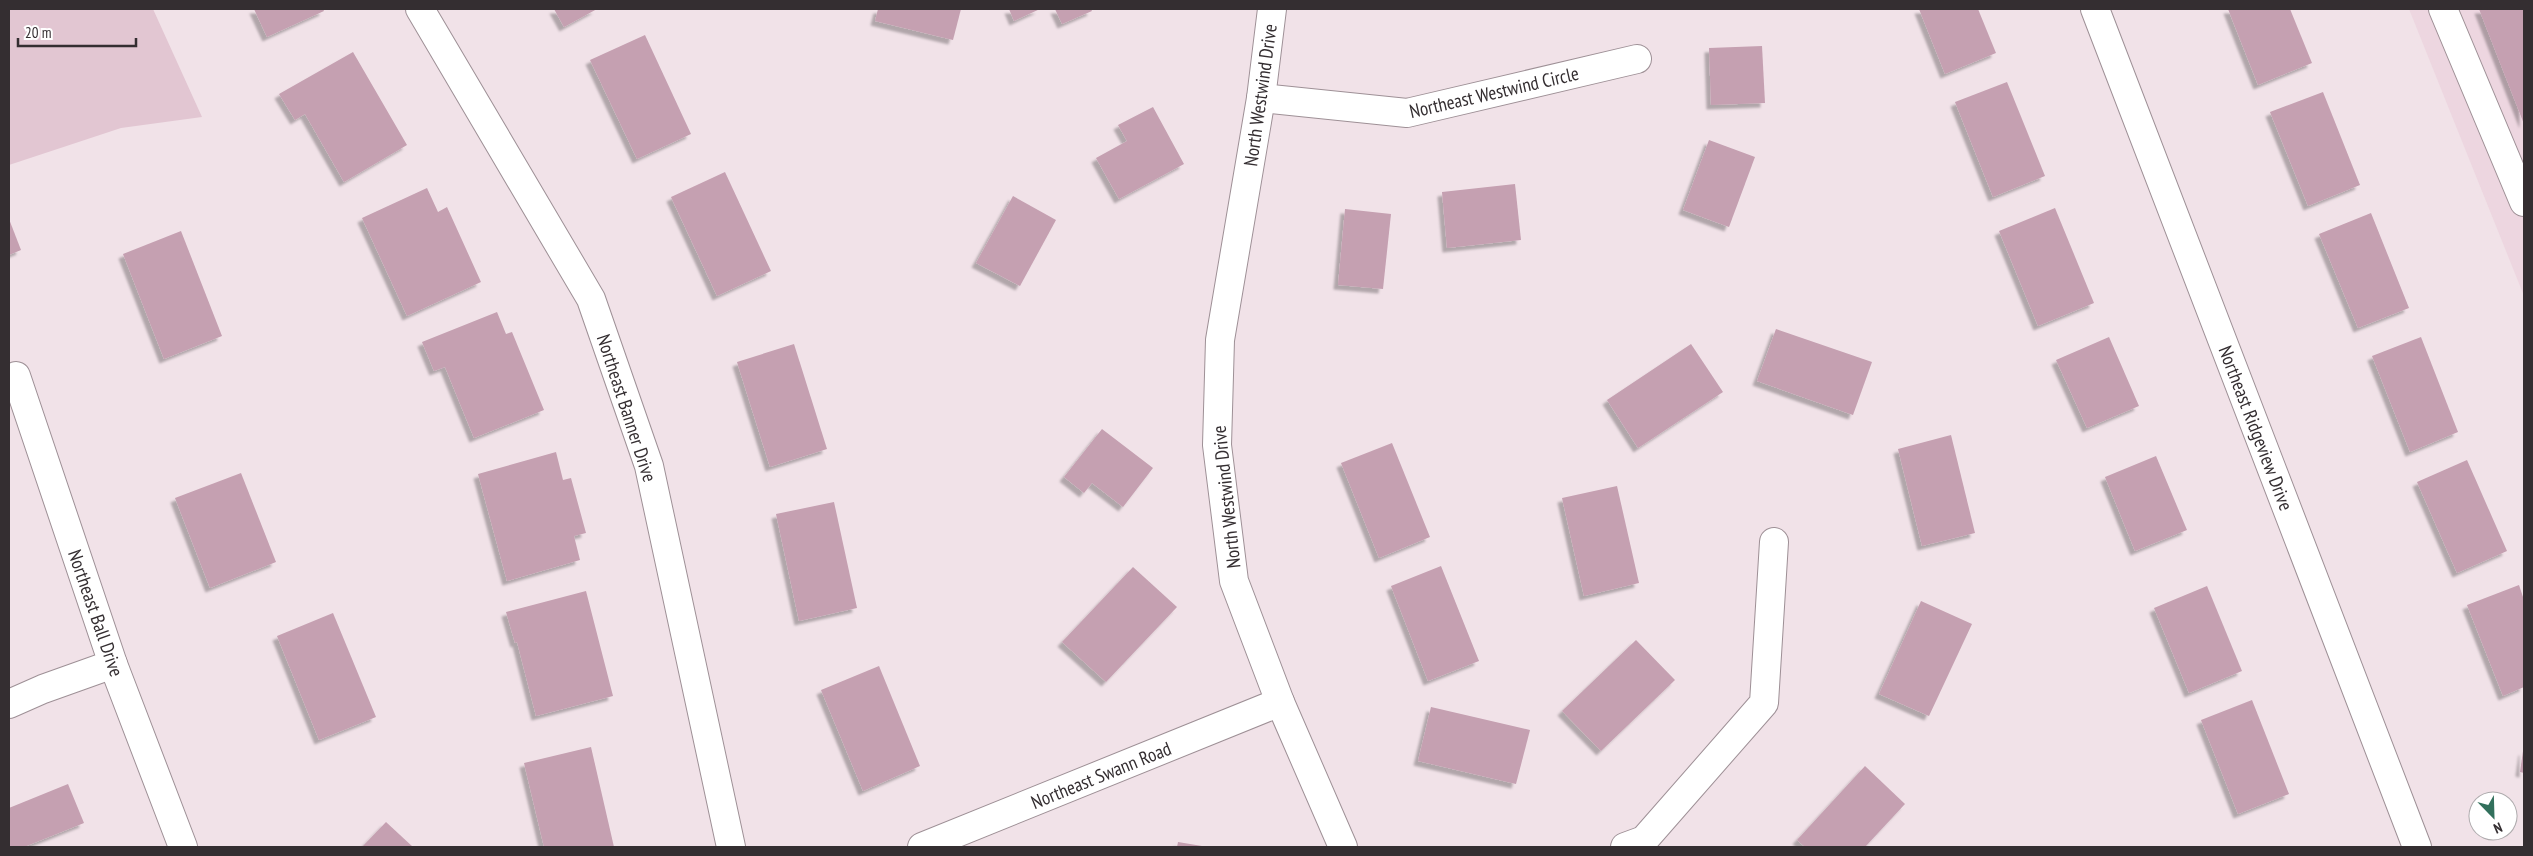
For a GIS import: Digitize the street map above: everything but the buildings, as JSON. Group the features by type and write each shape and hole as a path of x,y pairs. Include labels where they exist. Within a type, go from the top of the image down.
{"street":[{"name":"Northeast Banner Drive","path":"420,9 590,299 649,466 731,847"},
{"name":"North Westwind Drive","path":"1272,9 1261,98 1220,340 1217,445 1234,581 1280,702 1343,847"},
{"name":"Northeast Ridgeview Drive","path":"2095,9 2417,847"},
{"path":"2443,9 2524,202"},
{"name":"Northeast Westwind Circle","path":"1261,98 1407,114 1637,59"},
{"name":"Northeast Ball Drive","path":"16,376 113,664 183,847"},
{"path":"1625,847 1644,840 1764,703 1774,542"},
{"path":"9,704 42,689 113,664"},
{"name":"Northeast Swann Road","path":"922,847 1280,702"}],"shaded area":[{"path":"9,9 153,9 202,117 121,128 9,165"},
{"path":"2409,9 2524,9 2524,296"}]}
